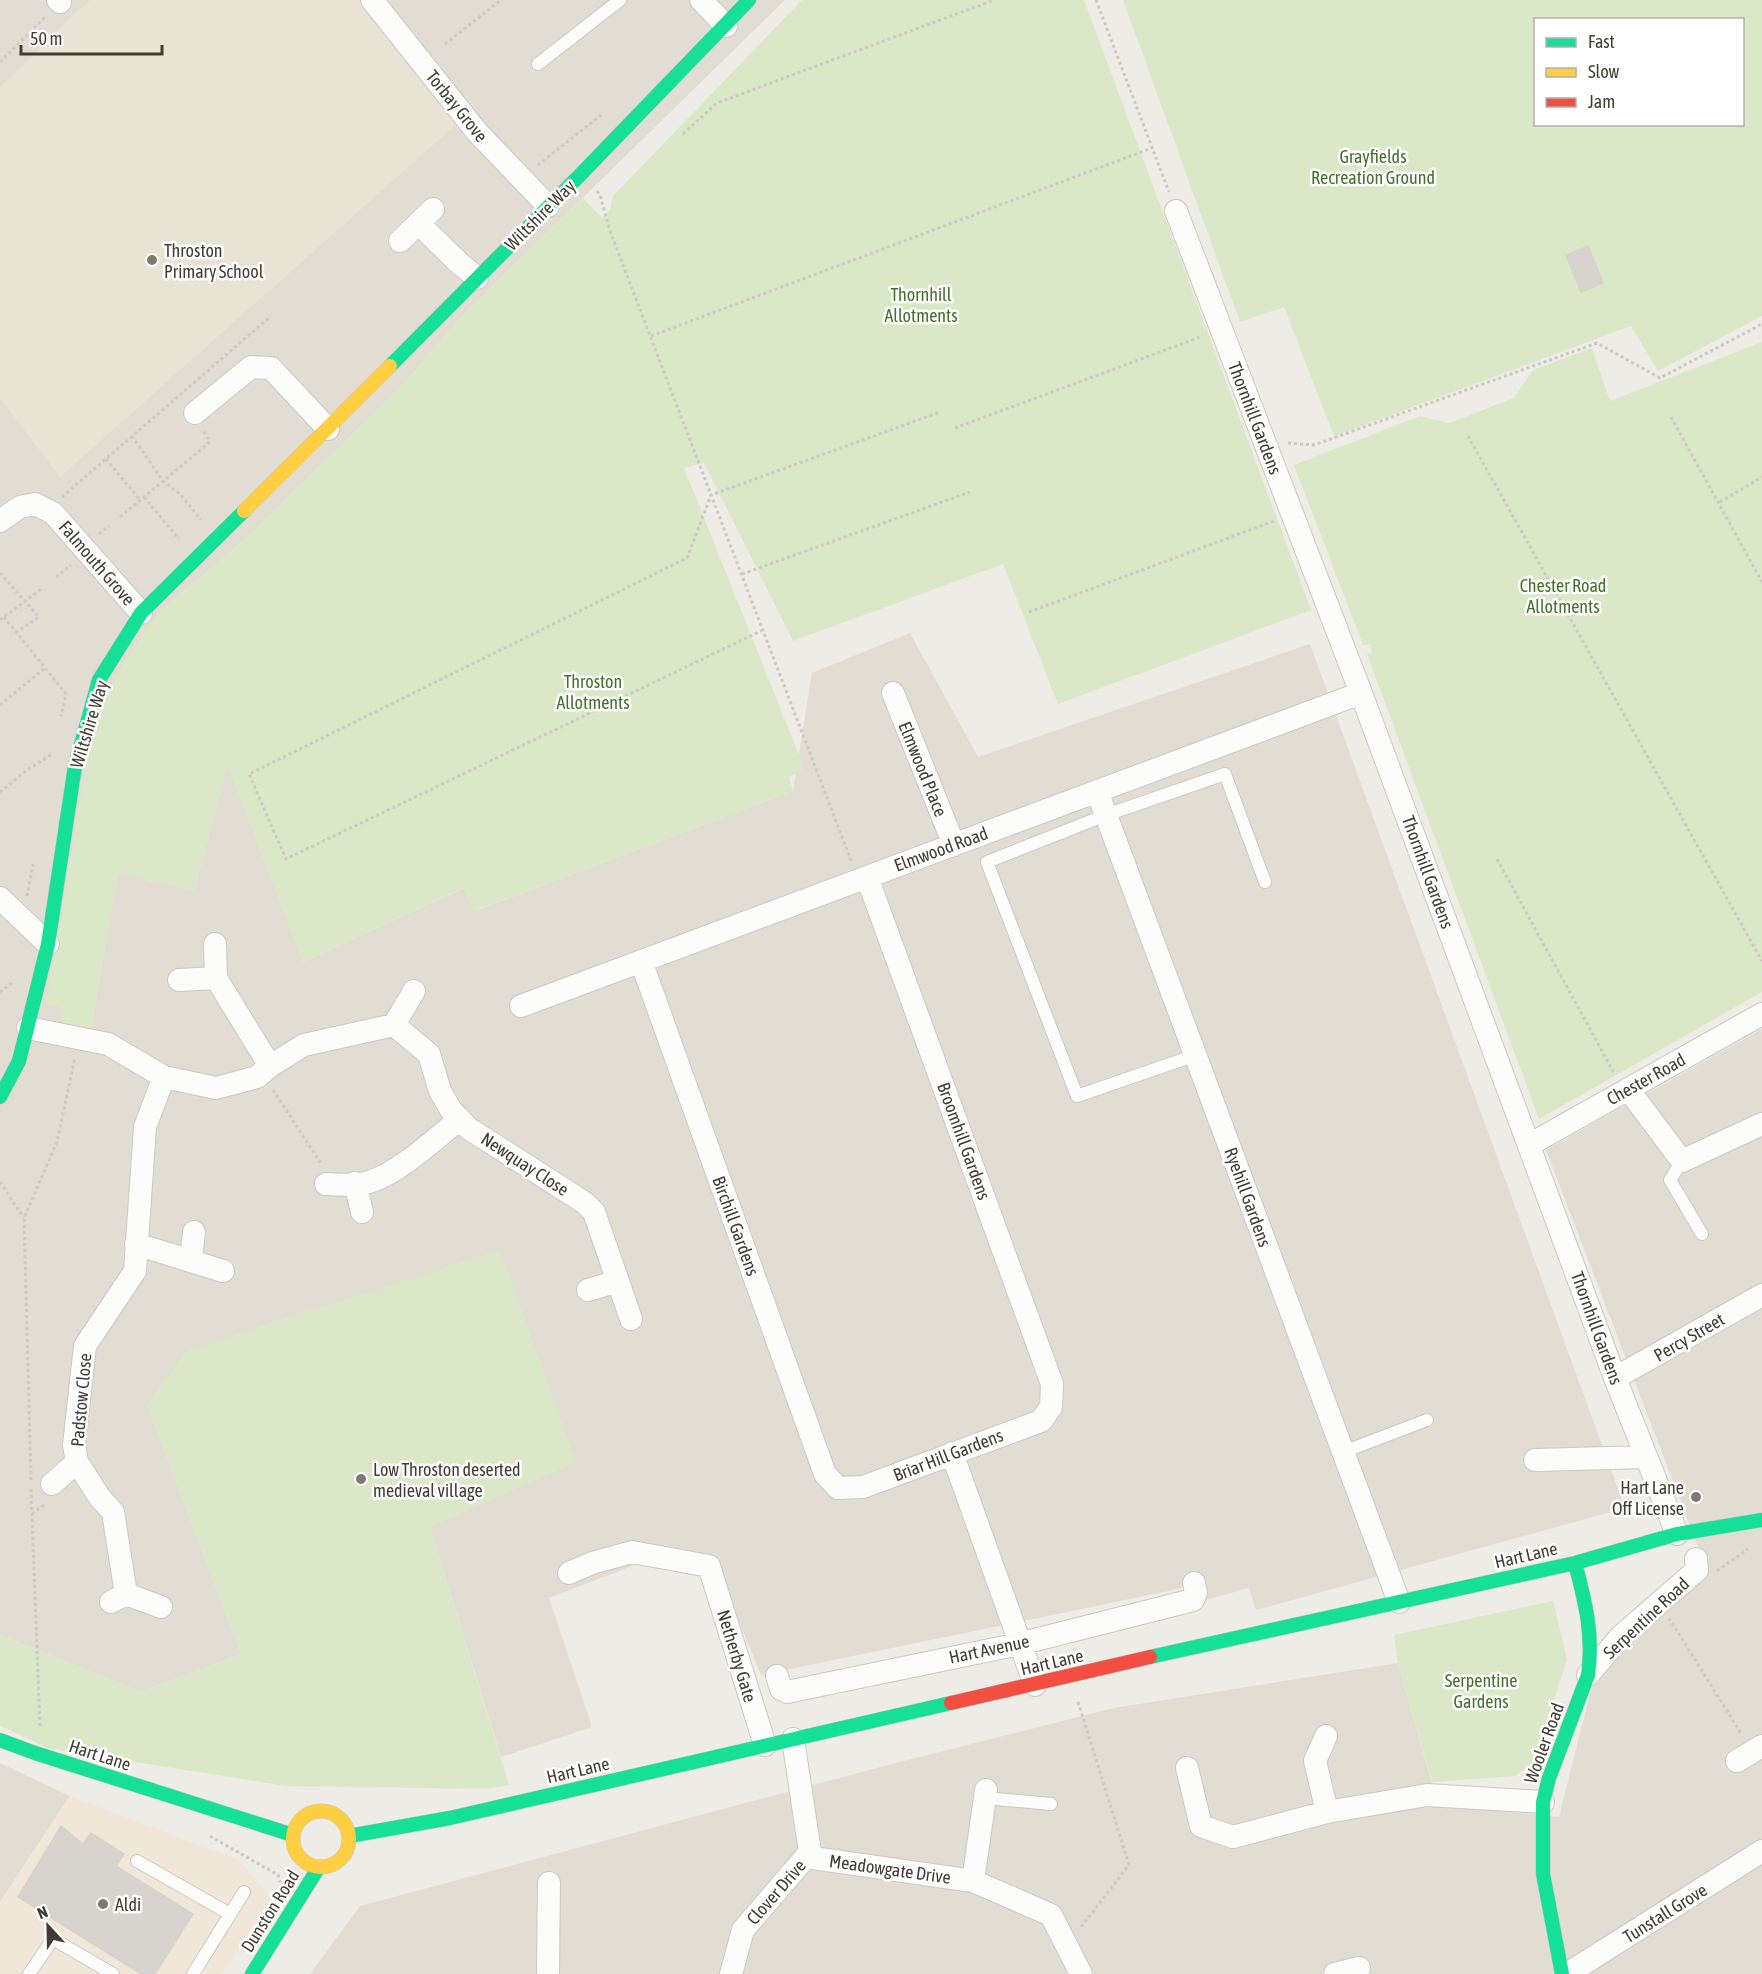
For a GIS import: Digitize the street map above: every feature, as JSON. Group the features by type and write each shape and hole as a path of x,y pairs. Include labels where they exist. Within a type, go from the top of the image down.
{"street":[{"name":"Torbay Grove","path":"372,0 477,132 548,207"},
{"path":"701,0 726,26"},
{"name":"Wiltshire Way","path":"0,1097 19,1061 48,944 77,758 99,680 141,613 328,429 581,174 749,0"},
{"name":"Thornhill Gardens","path":"1176,211 1361,693 1615,1378 1677,1534"},
{"path":"400,242 426,216 458,262 477,278"},
{"path":"195,413 251,367 271,368 328,429"},
{"path":"0,522 20,507 34,504 50,512"},
{"name":"Falmouth Grove","path":"50,512 141,613"},
{"name":"Elmwood Place","path":"893,693 954,844"},
{"name":"Elmwood Road","path":"521,1006 1361,693"},
{"name":"Ryehill Gardens","path":"1097,791 1399,1602"},
{"name":"Broomhill Gardens","path":"863,878 1052,1384 1051,1407"},
{"path":"0,898 48,944"},
{"path":"215,944 216,978 266,1069"},
{"name":"Birchill Gardens","path":"641,961 825,1474 838,1488"},
{"path":"179,980 216,978"},
{"path":"28,1028 108,1044 164,1077 216,1088 257,1077 304,1045 394,1025 414,991"},
{"name":"Chester Road","path":"1529,1145 1623,1084 1762,1014"},
{"name":"Newquay Close","path":"394,1025 429,1054 440,1090 451,1110 468,1128 585,1203 594,1212 631,1319"},
{"name":"Padstow Close","path":"161,1607 118,1598 113,1512 100,1498 77,1462 74,1445 85,1346 135,1270 145,1127 164,1077"},
{"path":"1623,1084 1682,1161 1762,1124"},
{"path":"338,1184 371,1182 390,1171 460,1119"},
{"path":"338,1184 362,1212"},
{"path":"190,1259 194,1232"},
{"path":"136,1244 223,1271"},
{"path":"588,1290 618,1281"},
{"name":"Percy Street","path":"1615,1378 1762,1295"},
{"name":"Briar Hill Gardens","path":"838,1488 864,1487 1041,1421 1051,1407"},
{"path":"952,1453 1035,1685"},
{"path":"1535,1460 1646,1457"},
{"path":"52,1484 77,1462"},
{"name":"Hart Lane","path":"349,1836 450,1818 1264,1631 1575,1563 1677,1534 1762,1521"},
{"name":"Netherby Gate","path":"569,1573 592,1563 632,1552 709,1566 765,1745"},
{"name":"Serpentine Road","path":"1588,1675 1621,1636 1697,1570 1696,1559"},
{"name":"Wooler Road","path":"1562,1974 1543,1874 1543,1802 1549,1778 1588,1675 1590,1662 1590,1619 1575,1563"},
{"name":"Hart Avenue","path":"777,1676 781,1689 787,1692 1019,1644 1193,1600 1196,1593 1194,1583"},
{"path":"1326,1736 1315,1761 1327,1812"},
{"name":"Clover Drive","path":"731,1974 743,1930 810,1852 793,1739"},
{"name":"Hart Lane","path":"0,1740 293,1835"},
{"path":"1187,1768 1201,1826 1233,1837 1327,1812 1427,1795 1543,1802"},
{"name":"Meadowgate Drive","path":"973,1881 986,1794"},
{"path":"323,1811 332,1813 341,1819 349,1836 348,1845 338,1861 332,1865 319,1867 310,1865 297,1854 293,1844 293,1835 296,1825 303,1817 313,1812 323,1811"},
{"name":"Tunstall Grove","path":"1567,1974 1762,1851"},
{"name":"Meadowgate Drive","path":"806,1857 973,1881 1051,1916 1081,1974"},
{"name":"Dunston Road","path":"252,1974 319,1867"},
{"path":"548,1974 549,1883"},
{"path":"1335,1974 1359,1968"}],"lane":[{"path":"538,64 620,0"},
{"path":"1196,1055 1077,1096 987,862 1106,815 1225,774 1265,882"},
{"path":"1682,1161 1670,1180 1702,1234"},
{"path":"1343,1452 1427,1420"},
{"path":"986,1794 1050,1804"},
{"path":"137,1861 230,1914"},
{"path":"193,1974 244,1892"},
{"path":"28,1974 53,1939 113,1974"}],"path":[{"path":"445,44 501,0"},
{"path":"683,134 717,103 994,0"},
{"path":"1096,0 1176,211"},
{"path":"0,62 59,1"},
{"path":"651,336 1152,148"},
{"path":"581,174 600,195 610,231 711,495 863,878"},
{"path":"50,512 106,459 271,316"},
{"path":"1267,448 1287,443 1314,445 1597,343 1660,378 1762,324"},
{"path":"955,428 1221,329"},
{"path":"763,630 286,859 249,774 687,558 711,495 940,412"},
{"path":"1671,417 1720,502 1762,582"},
{"path":"132,436 163,481 180,494 217,538"},
{"path":"1468,436 1762,961"},
{"path":"120,517 210,442"},
{"path":"106,459 196,559"},
{"path":"1720,502 1762,477"},
{"path":"742,574 970,492"},
{"path":"1029,612 1293,514"},
{"path":"56,577 77,560"},
{"path":"0,573 39,617 17,632"},
{"path":"41,589 2,619 17,632 66,694"},
{"path":"0,705 45,668"},
{"path":"0,792 27,770 52,754 77,758"},
{"path":"1497,859 1623,1084"},
{"path":"0,992 14,980"},
{"path":"40,1735 24,1218 57,1142 79,1038"},
{"path":"266,1069 338,1184"},
{"path":"0,1182 24,1218"},
{"path":"1664,1609 1753,1757"},
{"path":"1078,1702 1130,1865 1079,1928"},
{"path":"208,1835 278,1875 282,1891"}],"shaded area":[{"path":"0,0 785,0 464,314 401,387 239,545 158,613 47,1004 59,1006 91,1029 118,873 194,891 228,765 303,962 464,888 475,911 793,791 812,673 910,633 978,757 1310,644 1625,1508 1256,1610 1249,1588 1205,1600 1204,1577 1178,1589 761,1675 714,1561 656,1557 549,1598 592,1727 501,1757 430,1527 147,1404 241,1654 141,1692 0,1635"},
{"name":"Throston Primary School","path":"90,0 359,0 459,122 60,477 0,398 0,87"},
{"path":"1762,1029 1762,1974 310,1974 360,1906 888,1765 1114,1708 1398,1663 1438,1805 1559,1817 1592,1686 1652,1618 1707,1570 1546,1150"},
{"path":"0,1763 70,1796 0,1902"},
{"path":"70,1796 239,1860 271,1898 222,1974 0,1974 0,1902"}],"green space":[{"path":"802,0 1084,0 1311,610 1058,704 1003,564 793,641 704,463 684,468 805,770 789,777 793,791 474,911 463,888 303,962 228,766 194,891 118,873 91,1030 63,1023 59,1006 46,1004 90,743 115,676 158,613 239,545 401,387 464,314 583,198 602,218 610,210 613,196"},
{"name":"Grayfields Recreation Ground","path":"1123,0 1762,0 1762,316 1658,371 1631,326 1334,436 1284,307 1240,322"},
{"name":"Chester Road Allotments","path":"1762,342 1762,992 1539,1119 1367,654 1372,652 1370,644 1363,645 1294,465 1420,416 1449,423 1514,398 1533,370 1592,348 1610,401"},
{"path":"500,1250 576,1462 430,1527 509,1785 486,1789 285,1786 48,1748 0,1726 0,1635 141,1692 241,1654 147,1404 188,1350"},
{"name":"Serpentine Gardens","path":"1553,1601 1567,1659 1534,1763 1515,1776 1432,1782 1398,1663 1394,1635"}],"building":[{"path":"1588,246 1603,283 1581,292 1566,255"},
{"name":"Aldi","path":"61,1826 83,1844 91,1833 124,1854 116,1866 193,1914 155,1974 141,1974 18,1897"}],"traffic: fast":[{"path":"390,366 581,174 749,0"},
{"path":"0,1097 19,1061 48,944 75,766 99,680 141,613 244,511"},
{"path":"1150,1657 1575,1563 1677,1534 1762,1520"},
{"path":"1562,1974 1543,1874 1543,1802 1549,1778 1588,1675 1590,1661 1585,1605 1575,1563"},
{"path":"349,1836 450,1818 951,1703"},
{"path":"0,1740 293,1835"},
{"path":"252,1974 319,1867"}],"traffic: slow":[{"path":"244,511 390,366"},
{"path":"321,1811 332,1813 341,1819 347,1828 349,1839 347,1850 341,1859 332,1865 321,1867 310,1865 301,1859 295,1850 293,1839 295,1828 301,1819 310,1813 321,1811"}],"traffic: jam":[{"path":"951,1703 1150,1657"}],"place":[{"name":"Throston Primary School","path":"152,260"},
{"name":"Low Throston deserted medieval village","path":"361,1479"},
{"name":"Hart Lane Off License","path":"1696,1497"},
{"name":"Aldi","path":"103,1904"}],"park label":[{"name":"Thornhill Allotments","path":"921,304"},
{"name":"Throston Allotments","path":"593,691"}]}
